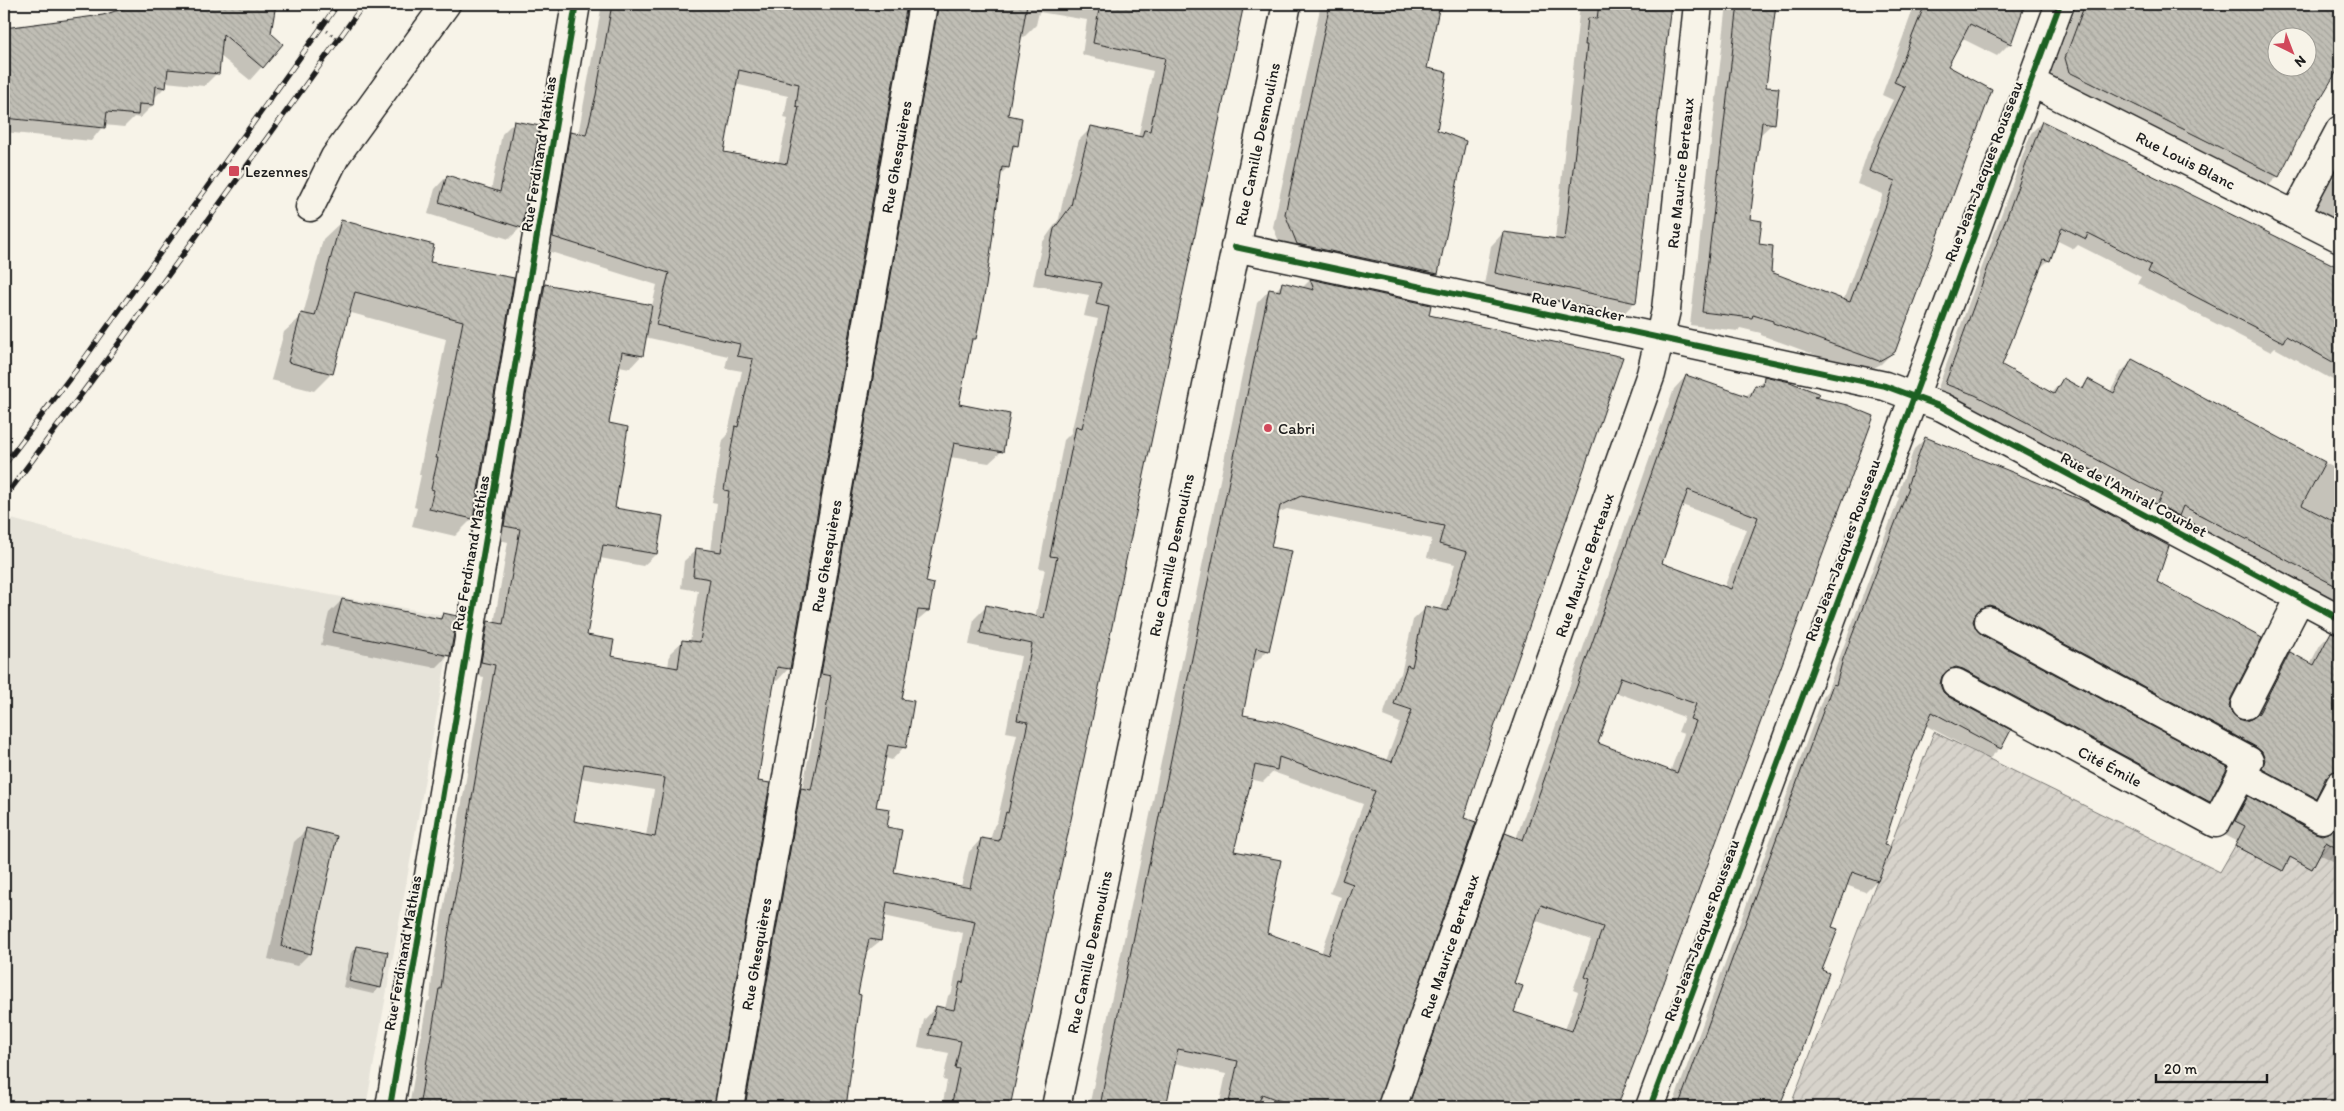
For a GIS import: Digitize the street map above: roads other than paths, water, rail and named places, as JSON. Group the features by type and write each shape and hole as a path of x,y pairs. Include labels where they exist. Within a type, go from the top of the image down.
{"street":[{"path":"310,207 335,157 446,4"},
{"name":"Rue Ferdinand Mathias","path":"390,1107 576,4"},
{"name":"Rue Ghesquières","path":"729,1107 923,4"},
{"name":"Rue Camille Desmoulins","path":"1056,1107 1287,4"},
{"name":"Rue Maurice Berteaux","path":"1392,1107 1648,383 1661,337 1666,310 1698,4"},
{"name":"Rue Jean-Jacques Rousseau","path":"1650,1107 2060,4"},
{"name":"Rue Louis Blanc","path":"2031,82 2340,238"},
{"path":"2295,216 2340,130"},
{"name":"Rue Vanacker","path":"1236,247 1661,337 1885,386 1914,395"},
{"name":"Rue de l'Amiral Courbet","path":"1914,395 1942,407 2340,619"},
{"path":"2245,705 2300,598"},
{"path":"1989,621 2248,761 2241,775 2322,819 2340,785"},
{"name":"Cité Émile","path":"1956,683 2216,823 2241,775"}],"railway":[{"path":"4,465 85,358 338,4"},
{"path":"4,498 101,368 364,4"}],"place":[{"name":"Lezennes","path":"234,171"},
{"name":"Cabri","path":"1268,428"}]}
